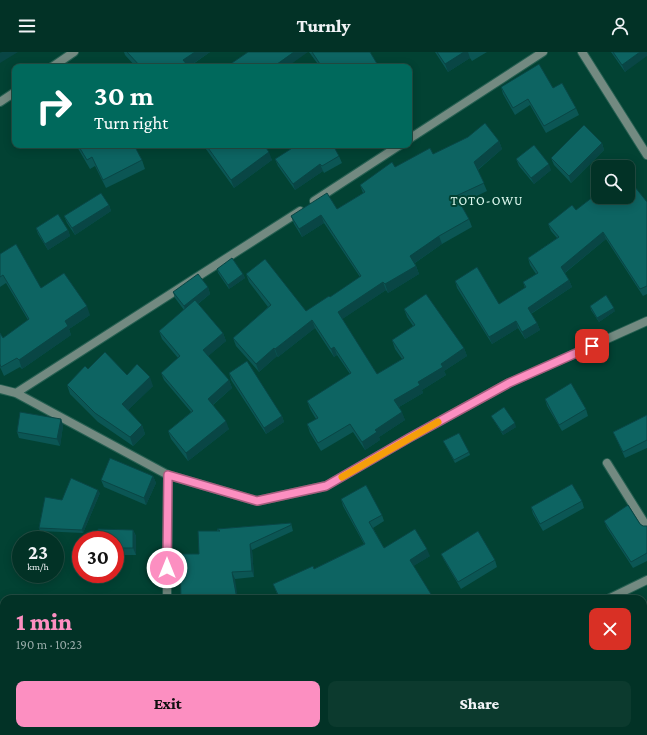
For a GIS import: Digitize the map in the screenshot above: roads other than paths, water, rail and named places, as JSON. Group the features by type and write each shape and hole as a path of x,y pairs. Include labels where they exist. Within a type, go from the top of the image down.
{"street":[{"path":"56,64 74,52"},
{"path":"412,137 543,52"},
{"path":"582,52 647,155"},
{"path":"0,102 12,94"},
{"path":"16,393 395,148"},
{"path":"0,389 16,393 168,475 257,501 326,486 509,383 647,321"},
{"path":"607,463 647,527"},
{"path":"167,595 168,475"},
{"path":"616,595 647,580"}],"district":[{"name":"TOTO-OWU","path":"487,200"}]}
